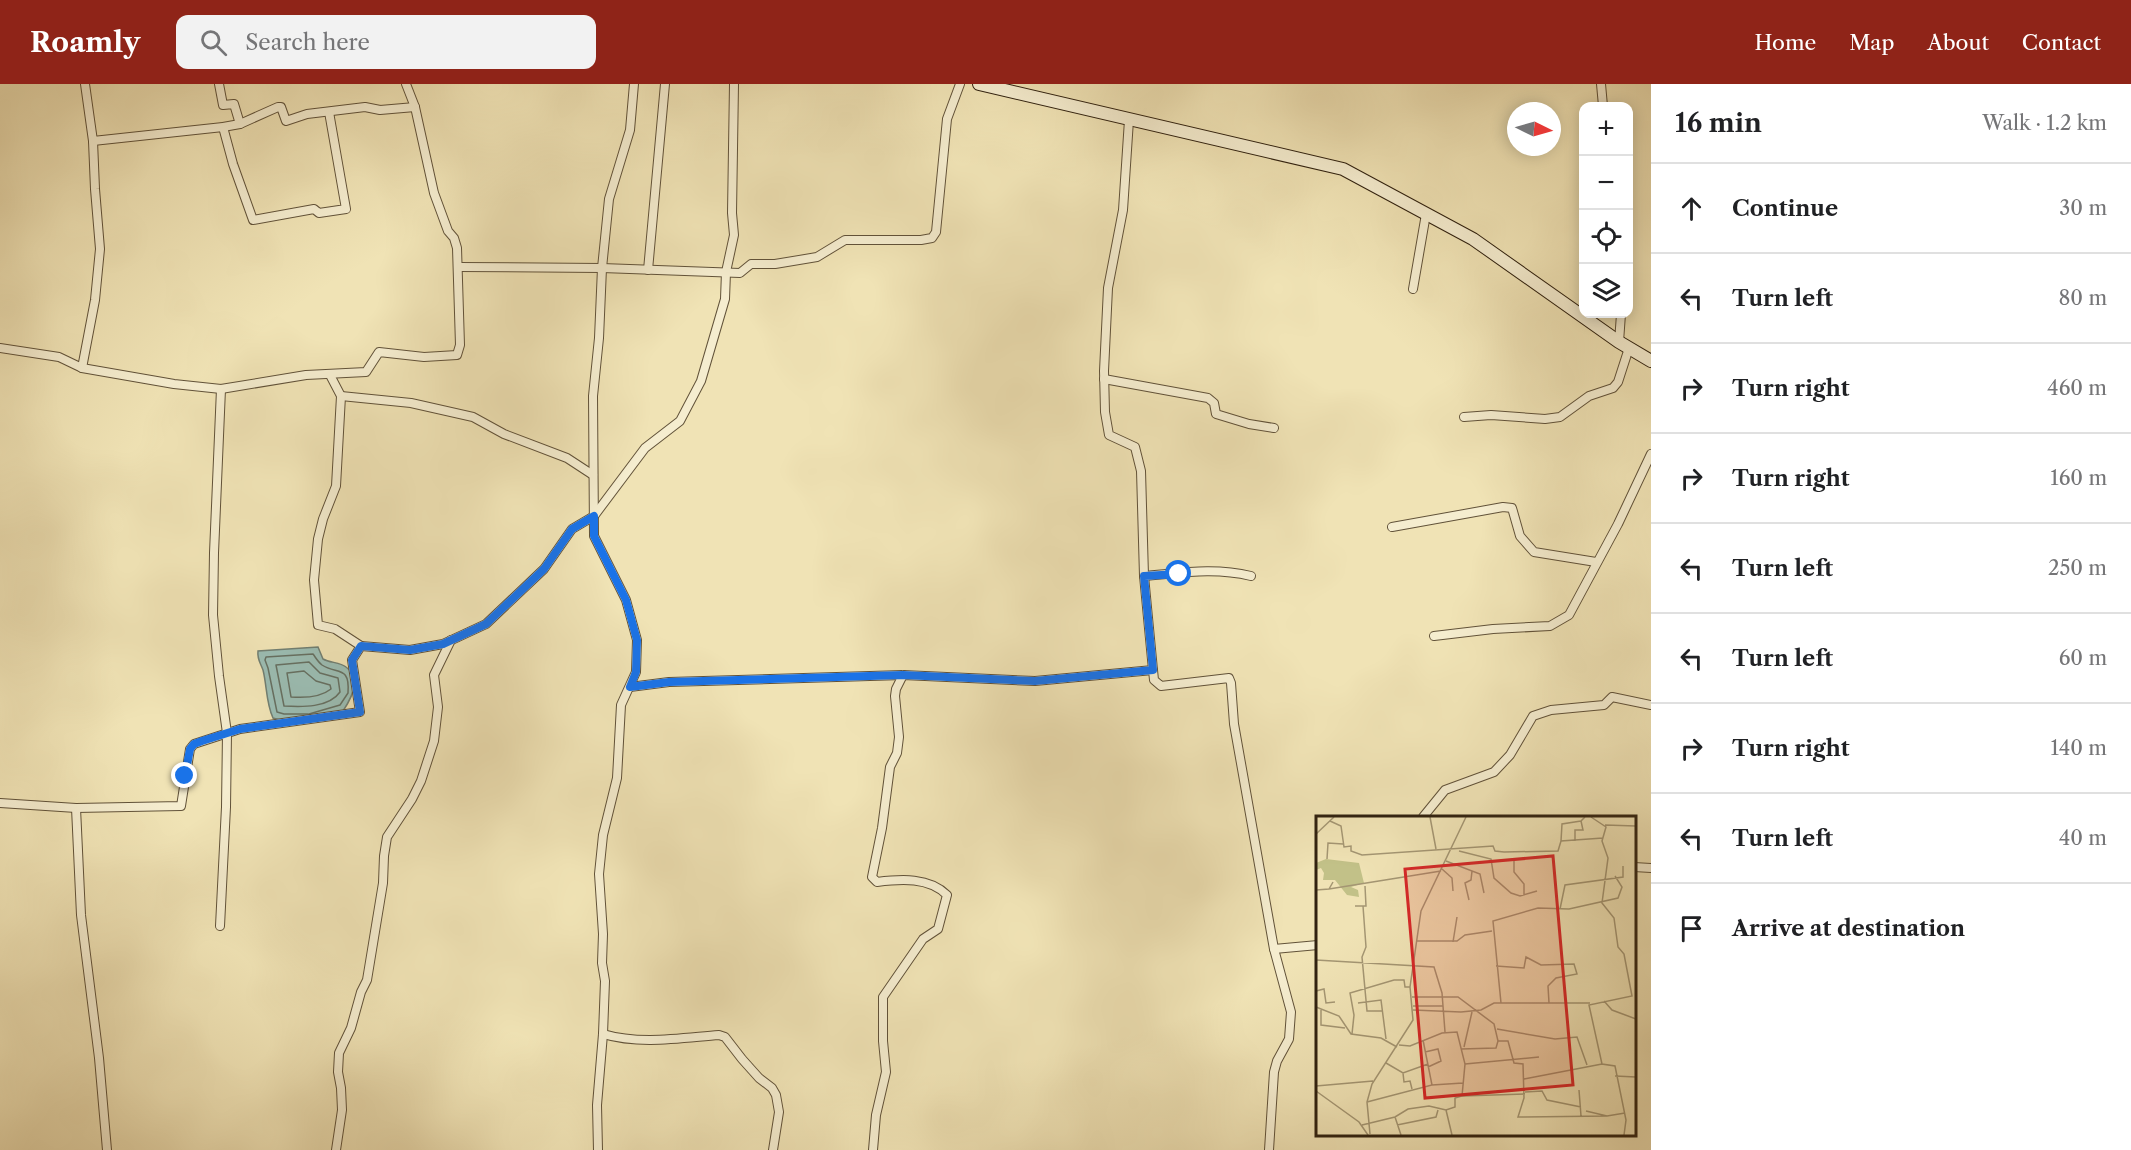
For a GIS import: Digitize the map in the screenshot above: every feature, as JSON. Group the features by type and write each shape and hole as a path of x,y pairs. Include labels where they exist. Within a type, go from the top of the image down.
{"street":[{"path":"82,368 95,300 100,249 94,189 93,141 85,84"},
{"path":"219,84 223,105 234,104 240,124"},
{"path":"0,348 59,357 82,368 174,384 221,389 306,375 366,372 378,352 424,357 457,355 460,345 458,248 448,231 434,193 415,107 406,84"},
{"path":"598,1150 597,1105 605,981 602,963 600,864 603,835 617,778 621,705 636,672 637,640 626,600 594,536 593,396 600,338 602,268 609,199 630,130 634,84"},
{"path":"648,270 665,84"},
{"path":"330,375 341,396 336,486 318,539 314,580 318,625 335,629 361,646 410,650 443,644 486,624 544,569 572,529 594,516 645,448 680,422 701,381 725,299 726,272 734,236 732,201 734,84"},
{"path":"458,267 602,268 740,273 751,264 775,264 817,257 845,240 932,238 936,232 947,119 960,84"},
{"path":"979,84 1342,169 1473,239 1624,345 1651,361"},
{"path":"1601,84 1603,102"},
{"path":"93,141 223,128 240,124 278,106 281,107 286,121 307,114 365,107 380,110 415,107"},
{"path":"223,128 253,220 314,209 319,213 346,209 329,112"},
{"path":"1129,120 1123,210 1108,288 1105,412 1110,435 1135,447 1141,471 1144,576 1155,680 1161,686 1229,678 1231,683 1234,724 1274,949 1282,984 1290,1005 1289,1039 1277,1061 1274,1072 1269,1150"},
{"path":"1413,289 1426,214"},
{"path":"1464,417 1491,415 1560,417 1589,396 1613,388 1618,382 1624,345 1621,318"},
{"path":"1104,379 1208,398 1214,403 1216,414 1249,424 1274,428"},
{"path":"220,926 227,733 213,615 221,389"},
{"path":"341,396 411,403 473,417 504,434 567,458 592,475"},
{"path":"1434,636 1493,629 1550,626 1569,615 1618,524 1651,454"},
{"path":"1392,527 1503,507 1512,508 1520,536 1534,552 1596,562"},
{"path":"1144,576 1209,570 1251,576"},
{"path":"336,1150 342,1110 338,1072 339,1053 351,1028 361,992 367,980 383,883 387,837 421,781 434,741 438,707 434,675 451,640"},
{"path":"0,803 76,808 181,806 190,749 194,744 240,729 360,712 352,660 361,646"},
{"path":"630,687 669,682 903,675 1035,681 1153,670"},
{"path":"873,1150 876,1115 886,1072 883,997 923,939 938,928 947,895 939,888 916,881 897,879 877,882 872,877 882,828 890,767 897,753 899,737 895,696 903,675"},
{"path":"1424,816 1445,790 1494,772 1510,755 1533,716 1551,710 1604,705 1612,697 1651,705"},
{"path":"76,808 81,915 99,1058 107,1150"},
{"path":"1636,867 1651,868"},
{"path":"1274,949 1316,945"},
{"path":"603,1034 640,1040 725,1036 742,1059 759,1078 772,1088 776,1095 779,1112 773,1150"}],"water":[{"path":"318,647 323,659 344,665 353,677 354,689 343,711 280,720 273,718 258,651"}],"route":[{"path":"185,776 190,749 194,744 202,741 240,729 361,712 352,660 361,646 410,650 443,644 486,624 544,569 572,529 594,516 594,536 626,600 637,640 636,672 630,687 669,682 903,675 1035,681 1153,670 1144,576 1179,574"}]}
